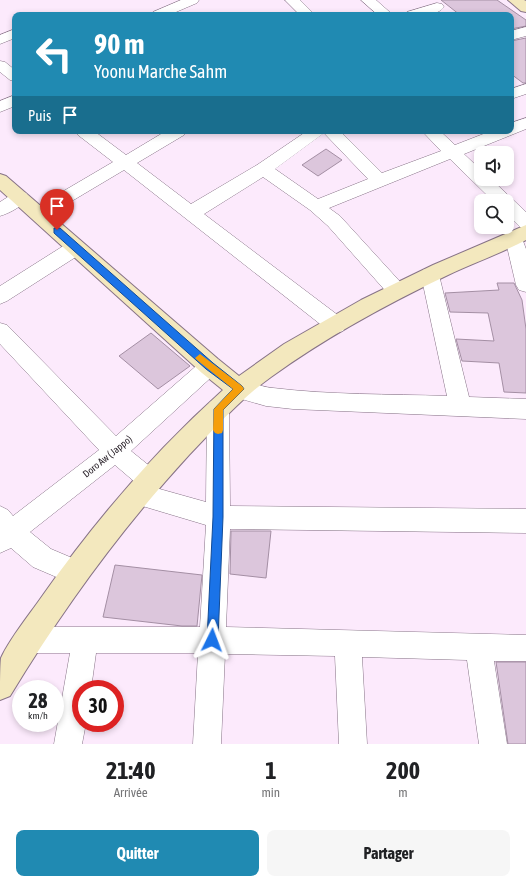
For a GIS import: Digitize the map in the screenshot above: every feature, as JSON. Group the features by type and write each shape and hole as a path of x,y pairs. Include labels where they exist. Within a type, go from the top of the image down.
{"main road":[{"path":"515,0 526,8"},
{"path":"0,180 39,213 75,248 210,366 239,389"},
{"path":"1,683 28,640 75,572 143,487 239,389 272,364 396,291 522,231"}],"street":[{"path":"292,0 305,12"},
{"path":"368,0 382,12"},
{"path":"164,12 185,1 190,12"},
{"path":"422,12 438,7"},
{"path":"514,35 526,31"},
{"path":"0,40 12,34"},
{"path":"0,65 12,75"},
{"path":"514,93 526,89"},
{"path":"0,107 12,101"},
{"path":"88,134 336,325"},
{"path":"39,213 173,134"},
{"path":"191,213 263,169 314,134"},
{"path":"334,134 380,181"},
{"path":"433,134 497,194"},
{"path":"316,206 495,134"},
{"path":"263,169 316,206 334,221 396,291"},
{"path":"0,210 20,197"},
{"path":"514,217 522,231 526,285"},
{"path":"0,296 75,248"},
{"path":"430,275 460,407"},
{"path":"0,331 115,451 143,487 218,517 526,521"},
{"name":"Doro Aw ( Jappo)","path":"4,530 115,451 210,366"},
{"path":"239,389 266,397 293,400 526,409"},
{"path":"206,744 218,517 218,409"},
{"path":"4,530 42,558 75,572"},
{"path":"28,640 212,640 526,648"},
{"path":"68,744 85,640"},
{"path":"348,644 353,744"},
{"path":"479,647 493,744"}],"building":[{"path":"441,0 497,0 526,20 526,26 514,28 514,12 456,12"},
{"path":"526,38 526,83 523,83 514,76 514,40"},
{"path":"326,149 342,160 318,176 302,165"},
{"path":"497,283 514,283 522,300 526,329 526,393 504,392 499,363 462,361 456,339 494,341 488,313 450,312 445,293 499,290"},
{"path":"151,333 190,366 158,389 119,356"},
{"path":"231,531 271,531 266,578 230,574"},
{"path":"115,565 202,575 197,626 182,626 103,617"},
{"path":"496,662 526,662 526,744 508,744"}],"slow traffic":[{"path":"200,358 239,389 218,409 218,430"}],"route":[{"path":"57,230 75,248 210,366 239,389 218,409 218,517 212,640"}]}
